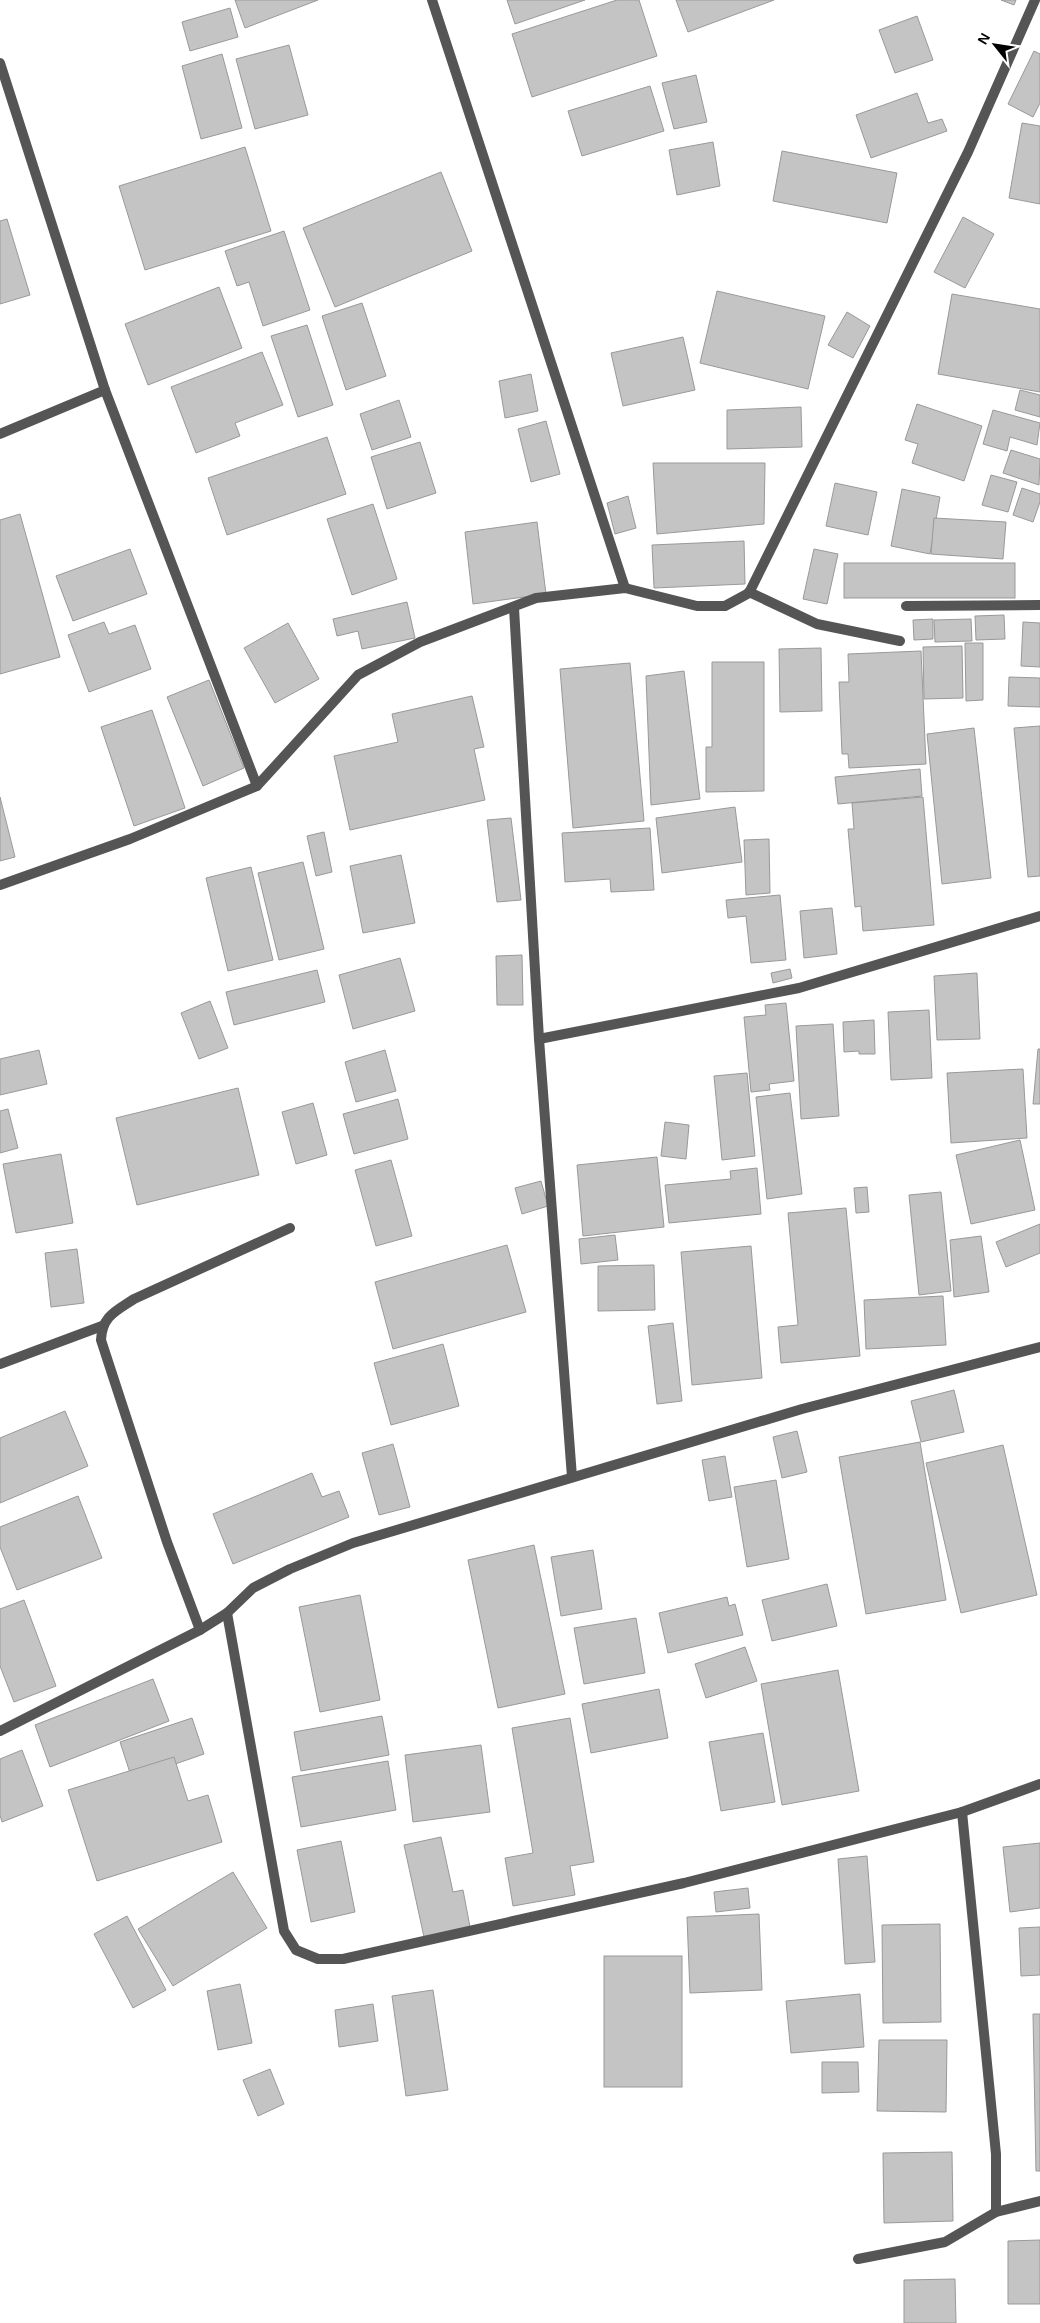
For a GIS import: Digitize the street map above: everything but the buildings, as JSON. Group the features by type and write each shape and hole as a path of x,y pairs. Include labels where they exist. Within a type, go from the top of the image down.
{"street":[{"path":"432,0 625,588"},
{"path":"0,885 130,839 257,786 358,675 420,642 514,608 536,598 625,588 697,606 725,606 749,592 968,152 1035,0"},
{"path":"0,63 104,390 257,786"},
{"path":"0,434 104,390"},
{"path":"749,592 816,624 900,640"},
{"path":"906,606 1040,605"},
{"path":"514,608 539,1039 572,1477"},
{"path":"539,1039 799,988 1040,916"},
{"path":"0,1364 102,1326 112,1314 134,1299 290,1228"},
{"path":"102,1326 101,1340 167,1542 200,1630"},
{"path":"0,1731 200,1630 227,1613 253,1588 290,1569 353,1544 802,1409 1040,1347"},
{"path":"227,1613 284,1931 296,1950 318,1959 343,1959 674,1885 962,1812 1040,1784"},
{"path":"962,1812 996,2154 996,2212"},
{"path":"858,2259 945,2242 996,2212 1040,2201"}]}
